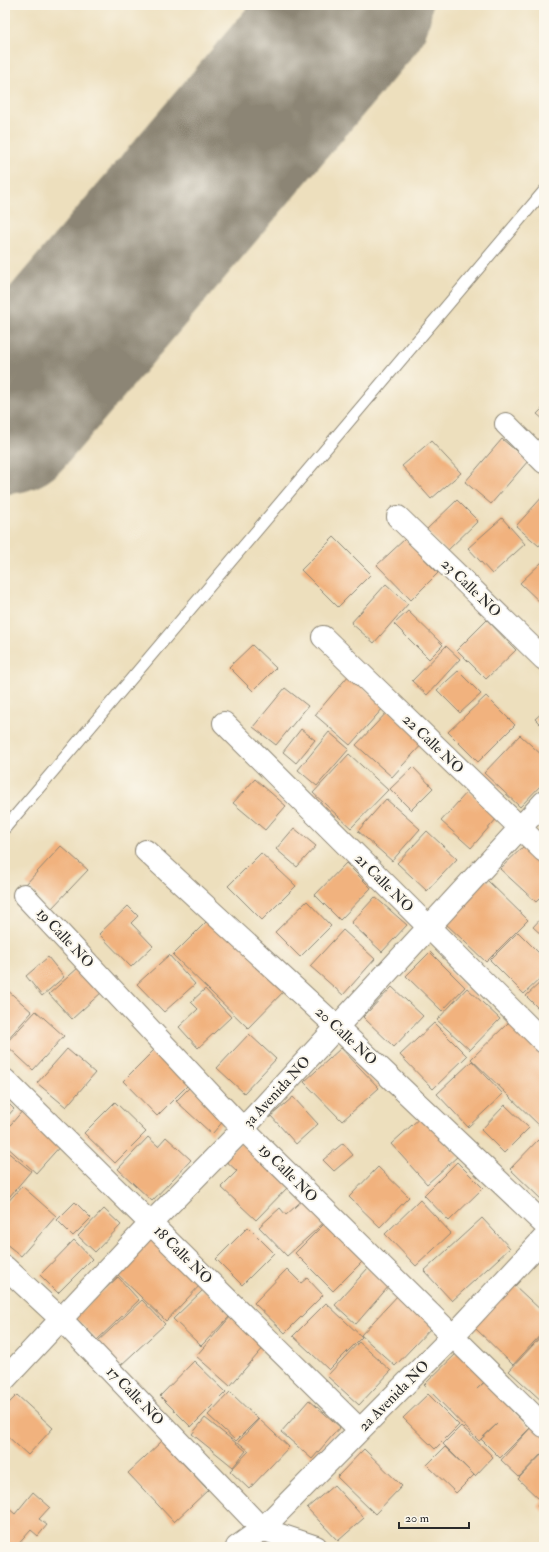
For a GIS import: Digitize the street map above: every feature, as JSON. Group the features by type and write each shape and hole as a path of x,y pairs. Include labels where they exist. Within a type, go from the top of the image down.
{"street":[{"path":"506,424 544,462"},
{"name":"23 Calle NO","path":"398,517 544,659"},
{"name":"22 Calle NO","path":"323,637 544,851"},
{"name":"21 Calle NO","path":"224,723 544,1042"},
{"name":"3a Avenida NO","path":"5,1379 151,1223 243,1129 544,802"},
{"name":"20 Calle NO","path":"146,851 337,1027 544,1224"},
{"name":"19 Calle NO","path":"24,895 243,1129 544,1426"},
{"name":"18 Calle NO","path":"5,1080 360,1430"},
{"name":"2a Avenida NO","path":"237,1547 262,1529 453,1336 544,1238"},
{"name":"17 Calle NO","path":"5,1266 61,1319 262,1529"},
{"path":"262,1529 316,1547"}],"lane":[{"path":"5,828 544,192"}],"building":[{"path":"544,407 544,420 537,414"},
{"path":"502,439 528,461 491,504 465,482"},
{"path":"431,441 461,473 431,499 402,466"},
{"path":"544,495 544,540 539,546 516,526"},
{"path":"457,500 478,521 447,551 426,530"},
{"path":"502,518 525,544 492,574 468,548"},
{"path":"334,537 371,574 338,607 301,570"},
{"path":"405,539 438,573 411,600 377,565"},
{"path":"543,561 544,562 544,606 520,583"},
{"path":"386,584 408,604 374,643 351,623"},
{"path":"408,611 443,645 429,659 394,624"},
{"path":"487,620 516,650 486,679 457,650"},
{"path":"252,645 276,668 253,691 229,667"},
{"path":"446,646 460,659 427,695 412,681"},
{"path":"458,671 481,694 460,713 437,690"},
{"path":"349,675 385,706 350,745 315,715"},
{"path":"285,688 308,706 276,745 253,727"},
{"path":"486,696 515,725 478,762 448,732"},
{"path":"389,710 424,742 392,777 356,745"},
{"path":"544,711 544,728 535,719"},
{"path":"301,729 315,740 296,763 283,752"},
{"path":"329,732 349,749 317,786 298,770"},
{"path":"520,735 544,757 544,782 520,807 484,773"},
{"path":"349,754 388,790 351,828 313,793"},
{"path":"413,767 433,788 411,810 390,789"},
{"path":"255,779 286,806 265,830 233,803"},
{"path":"468,791 498,817 471,848 441,821"},
{"path":"386,799 420,829 392,861 358,831"},
{"path":"294,828 316,846 297,867 276,849"},
{"path":"427,831 457,859 427,891 397,863"},
{"path":"526,844 544,861 544,894 536,902 500,869"},
{"path":"61,846 88,870 52,908 26,884"},
{"path":"261,853 296,886 262,920 228,886"},
{"path":"346,863 371,888 340,920 315,895"},
{"path":"486,879 528,920 486,962 444,922"},
{"path":"375,897 407,925 382,952 351,923"},
{"path":"307,901 331,926 300,957 275,932"},
{"path":"128,906 138,916 131,923 153,946 131,967 99,934"},
{"path":"213,915 287,988 248,1028 173,955"},
{"path":"544,915 544,937 533,927"},
{"path":"343,930 375,959 343,995 310,966"},
{"path":"518,932 544,958 544,975 524,994 490,960"},
{"path":"430,952 465,987 442,1011 406,976"},
{"path":"169,955 195,984 164,1012 137,984"},
{"path":"48,957 64,977 42,996 26,976"},
{"path":"79,967 102,992 72,1019 49,994"},
{"path":"544,979 544,1014 526,996"},
{"path":"392,987 423,1016 394,1047 363,1017"},
{"path":"5,988 32,1012 5,1042"},
{"path":"467,988 500,1019 470,1050 437,1020"},
{"path":"205,989 231,1017 198,1048 179,1027 198,1009 191,1002"},
{"path":"36,1011 64,1036 33,1070 5,1044"},
{"path":"509,1022 544,1056 544,1130 471,1059"},
{"path":"434,1023 467,1056 433,1089 400,1055"},
{"path":"249,1034 276,1059 244,1093 217,1068"},
{"path":"156,1048 191,1082 157,1116 123,1081"},
{"path":"341,1048 379,1088 342,1121 304,1082"},
{"path":"67,1049 95,1073 66,1107 37,1083"},
{"path":"472,1061 503,1094 468,1127 437,1094"},
{"path":"191,1086 226,1118 212,1134 176,1101"},
{"path":"293,1097 318,1124 296,1144 271,1116"},
{"path":"5,1100 14,1109 5,1119"},
{"path":"115,1102 146,1132 115,1163 84,1133"},
{"path":"505,1105 529,1128 504,1153 481,1130"},
{"path":"24,1109 63,1143 36,1173 5,1145 5,1131"},
{"path":"422,1116 458,1156 427,1184 391,1144"},
{"path":"247,1136 289,1186 256,1220 221,1187 237,1171 224,1159"},
{"path":"148,1137 158,1146 166,1137 191,1160 152,1201 118,1169"},
{"path":"538,1140 544,1146 544,1202 510,1169"},
{"path":"343,1143 353,1155 334,1171 323,1160"},
{"path":"5,1150 31,1171 5,1202"},
{"path":"457,1162 483,1188 449,1221 424,1195"},
{"path":"378,1167 409,1197 380,1227 349,1197"},
{"path":"22,1186 56,1216 21,1256 5,1243 5,1205"},
{"path":"307,1196 328,1219 287,1256 259,1227 280,1208 286,1215"},
{"path":"420,1200 451,1233 416,1266 385,1234"},
{"path":"75,1202 91,1218 73,1236 57,1220"},
{"path":"104,1209 121,1225 95,1252 78,1236"},
{"path":"482,1218 510,1248 452,1301 424,1271"},
{"path":"329,1219 367,1257 333,1291 295,1253"},
{"path":"248,1227 274,1253 242,1285 216,1259"},
{"path":"149,1233 202,1283 166,1321 113,1270"},
{"path":"74,1240 92,1259 58,1293 40,1275"},
{"path":"368,1268 389,1286 356,1324 335,1305"},
{"path":"287,1269 301,1283 307,1278 323,1295 285,1333 254,1303"},
{"path":"118,1277 139,1300 97,1340 75,1317"},
{"path":"514,1285 544,1313 544,1331 513,1365 473,1326"},
{"path":"204,1289 231,1315 201,1346 173,1319"},
{"path":"399,1294 433,1326 395,1366 361,1335"},
{"path":"142,1300 165,1324 120,1366 97,1342"},
{"path":"326,1303 362,1337 329,1370 293,1336"},
{"path":"231,1316 265,1346 230,1386 196,1356"},
{"path":"544,1333 544,1403 509,1371"},
{"path":"359,1342 391,1371 359,1405 327,1376"},
{"path":"461,1349 489,1377 477,1389 490,1377 516,1405 511,1410 530,1428 500,1458 481,1439 479,1441 424,1385"},
{"path":"194,1361 226,1392 191,1427 160,1396"},
{"path":"230,1392 258,1419 236,1441 208,1415"},
{"path":"428,1394 459,1425 435,1449 403,1418"},
{"path":"17,1395 53,1428 28,1455 5,1434 5,1407"},
{"path":"309,1400 340,1427 312,1459 281,1432"},
{"path":"205,1418 246,1451 233,1467 192,1434"},
{"path":"259,1419 289,1447 249,1489 230,1471 249,1451 238,1442"},
{"path":"535,1423 544,1431 544,1451 519,1477 501,1460"},
{"path":"461,1426 493,1457 475,1476 443,1444"},
{"path":"162,1441 208,1490 174,1522 128,1473"},
{"path":"445,1447 474,1475 456,1493 427,1465"},
{"path":"364,1449 402,1486 375,1514 337,1477"},
{"path":"544,1452 544,1497 541,1501 518,1479"},
{"path":"334,1485 364,1518 338,1541 307,1508"},
{"path":"33,1492 50,1507 39,1519 47,1525 38,1536 31,1530 16,1547 7,1547 5,1546 5,1509 7,1507 15,1514"},
{"path":"544,1499 544,1512 537,1506"}],"runway":[{"path":"5,415 353,5"}]}
